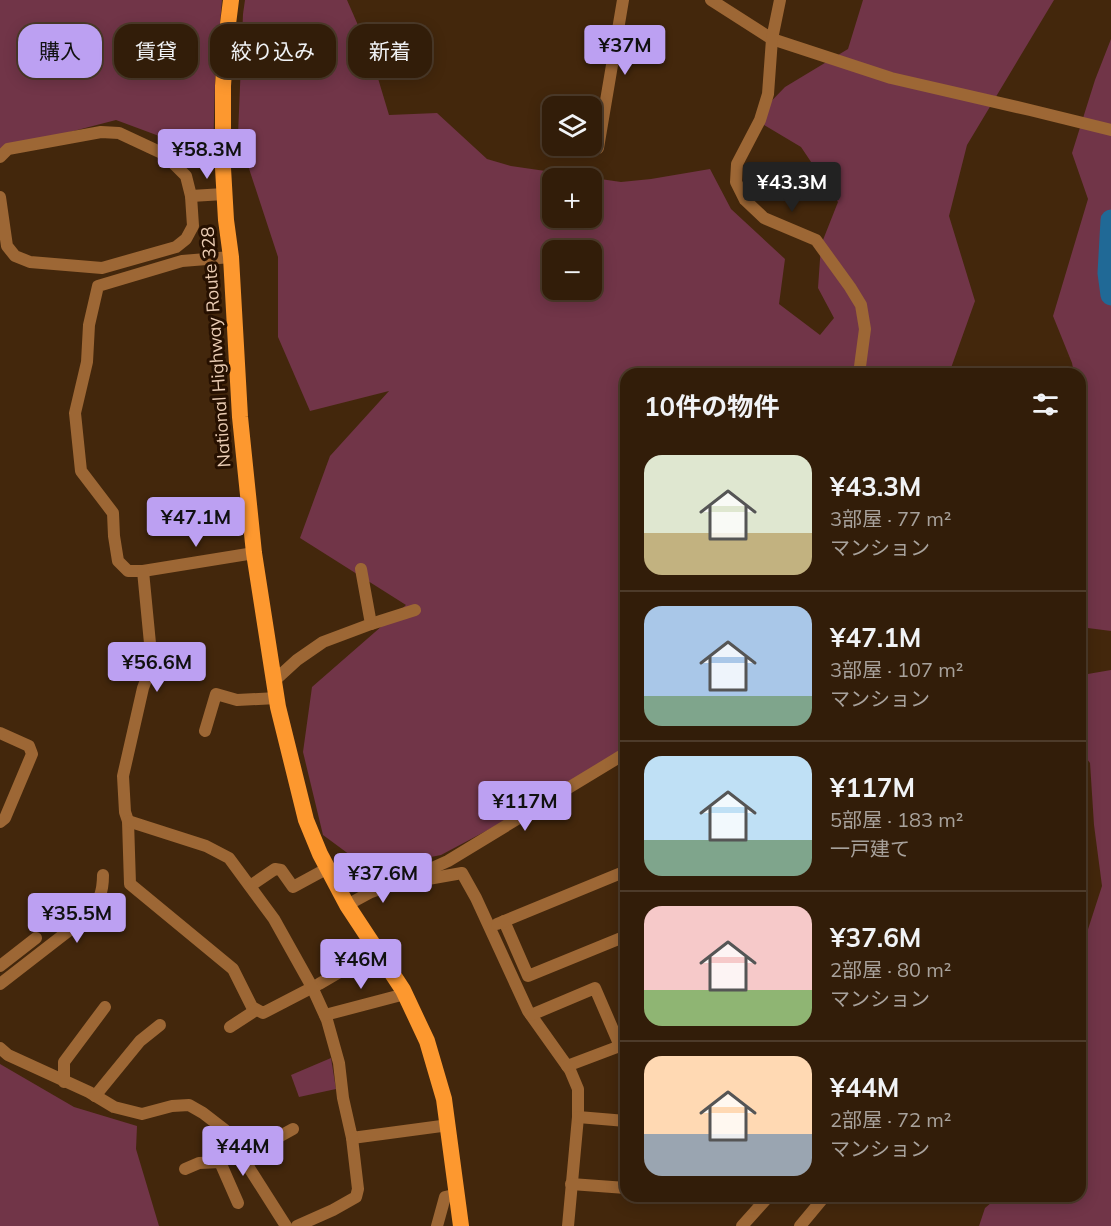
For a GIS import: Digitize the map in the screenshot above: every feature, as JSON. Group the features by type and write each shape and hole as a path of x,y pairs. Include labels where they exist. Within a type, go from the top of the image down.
{"highway":[{"name":"National Highway Route 328","path":"231,0 223,86 224,194 231,257 240,417 254,553 275,689 306,820 347,905 405,994 427,1041 437,1071 449,1125 461,1226"}],"street":[{"path":"602,124 623,0"},
{"path":"711,0 772,39 891,78 1111,130"},
{"path":"780,0 772,39 768,94 760,120 737,164 736,182 745,200 764,218 816,240 850,287 861,305 865,329 860,368"},
{"path":"0,158 8,149 101,132 119,133 164,154 186,176 192,196 193,226 186,238 176,247 102,268 30,262 15,256 7,246 0,197"},
{"path":"192,196 224,194"},
{"path":"231,257 182,261 98,286 89,325 87,362 75,412 81,471 113,513 118,561 128,571 144,571 254,553"},
{"path":"361,569 371,624"},
{"path":"144,571 152,664 143,688 123,776 128,821 130,884 233,969 252,1007 263,1013 377,950"},
{"path":"205,731 216,694 237,700 275,689 297,660 323,642 415,610"},
{"path":"0,733 28,746 32,754 5,818 0,822"},
{"path":"347,905 371,892 448,861 620,757"},
{"path":"128,821 207,846 229,858 274,919 325,1015 339,1063 358,1190 356,1197 297,1226"},
{"path":"250,886 275,869 281,870 293,887 328,868"},
{"path":"408,879 428,879 462,873 531,1015 567,1066 578,1089 578,1117 568,1226"},
{"path":"490,927 620,873"},
{"path":"0,984 90,915 101,896 103,875"},
{"path":"504,921 528,976 620,938"},
{"path":"0,966 36,938"},
{"path":"531,1015 596,988 620,1046 567,1066"},
{"path":"325,1015 405,994"},
{"path":"64,1082 64,1062 105,1007"},
{"path":"230,1027 256,1010"},
{"path":"95,1096 140,1041 160,1025"},
{"path":"0,1048 8,1055 114,1107 142,1114 172,1106 189,1105 203,1113 225,1130 286,1226"},
{"path":"578,1117 620,1120"},
{"path":"352,1138 449,1125"},
{"path":"185,1169 199,1163 220,1162 241,1155 293,1129"},
{"path":"220,1162 238,1203"},
{"path":"571,1184 620,1188"},
{"path":"437,1226 445,1197 458,1194"},
{"path":"742,1226 763,1202"},
{"path":"800,1226 820,1202"}],"shaded area":[{"path":"0,0 222,0 220,24 210,24 210,78 215,78 213,156 116,120 0,150"},
{"path":"245,0 347,0 357,24 348,24 348,78 378,78 389,115 437,113 487,159 511,166 542,171 542,228 602,228 602,179 621,182 710,169 731,209 785,259 779,304 820,335 834,318 818,288 821,245 838,202 801,147 754,119 785,87 848,49 863,0 1054,0 967,145 949,216 975,301 951,368 620,368 620,755 552,796 441,855 369,869 323,835 303,752 312,687 406,605 300,538 330,456 389,391 310,411 278,337 278,257 238,135 240,78 336,78 336,24 243,24"},
{"path":"1111,39 1111,631 1086,628 1086,368 1073,368 1053,316 1088,199 1072,153 1095,80"},
{"path":"1111,670 1111,1226 979,1226 985,1208 992,1202 1086,1202 1086,935 1102,886 1094,825 1090,763 1086,758 1086,674"},
{"path":"331,1058 336,1089 299,1097 291,1075"},
{"path":"0,1064 74,1107 137,1126 136,1149 159,1226 0,1226"}],"waterway":[{"path":"1111,220 1108,273 1111,295"}]}
